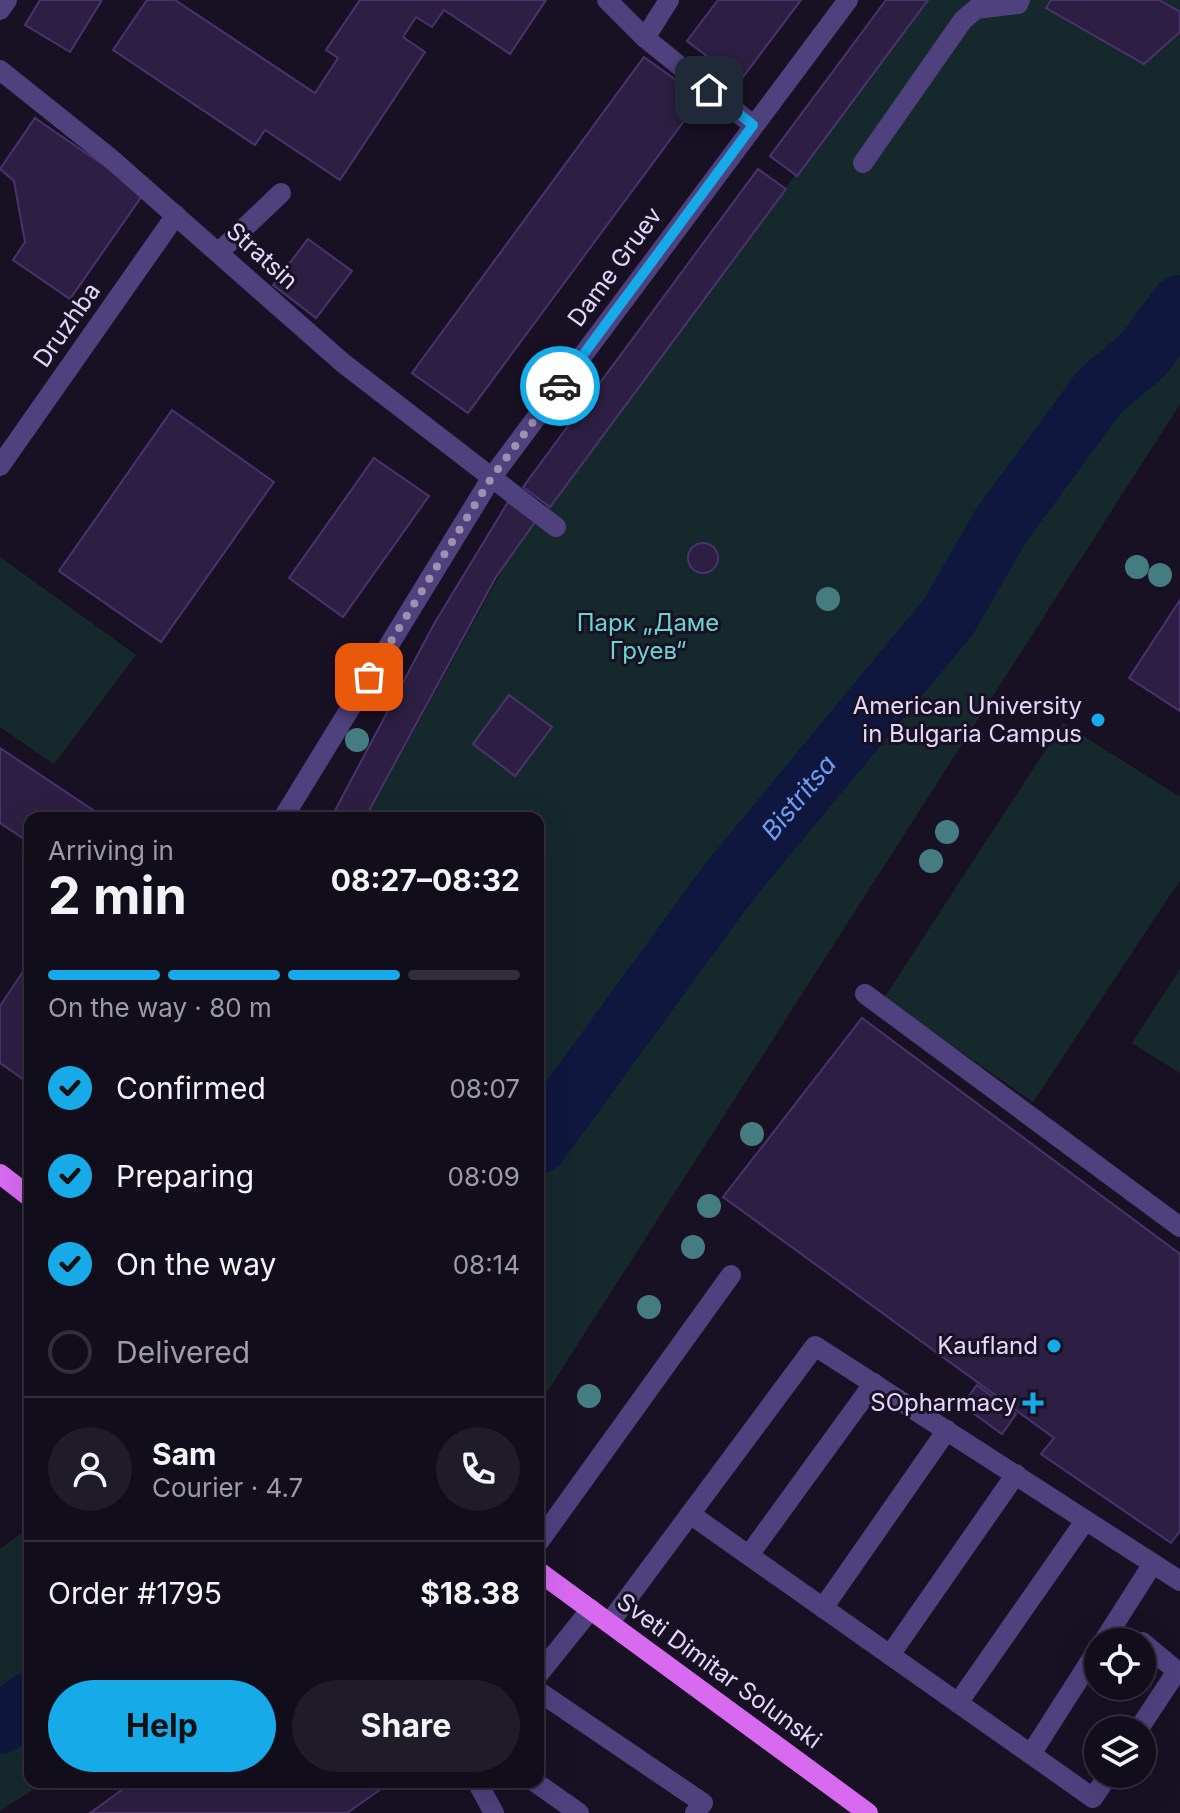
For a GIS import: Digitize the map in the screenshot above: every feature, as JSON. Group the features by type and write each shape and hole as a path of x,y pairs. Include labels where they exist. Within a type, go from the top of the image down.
{"main road":[{"path":"0,1174 24,1192"},
{"name":"Sveti Dimitar Solunski","path":"544,1575 868,1813"}],"street":[{"path":"0,10 7,0"},
{"path":"607,0 645,38 753,125"},
{"path":"645,38 669,0"},
{"name":"Dame Gruev","path":"287,812 492,477 848,0"},
{"path":"863,163 963,20 976,9 1018,4 1020,0"},
{"name":"Stratsin","path":"0,70 176,215 343,363 556,527"},
{"path":"219,252 281,193"},
{"name":"Druzhba","path":"0,466 176,215"},
{"path":"865,994 1180,1227"},
{"path":"544,1535 731,1275"},
{"path":"610,1622 815,1346 1180,1581"},
{"path":"749,1555 874,1383"},
{"path":"823,1608 947,1430"},
{"path":"890,1655 1016,1474"},
{"path":"690,1514 1093,1798 1100,1788"},
{"path":"958,1703 1085,1521"},
{"path":"1112,1628 1152,1565"},
{"path":"544,1668 591,1609"},
{"path":"1116,1621 1125,1628"},
{"path":"1147,1716 1177,1671 1156,1654"},
{"path":"1031,1754 1084,1671"},
{"path":"544,1695 703,1803 695,1813"},
{"path":"480,1788 494,1813"},
{"path":"544,1788 579,1813"}],"green space":[{"name":"Парк „Даме Груев“","path":"927,0 1180,0 1180,404 544,1397 544,812 369,812 514,549"},
{"path":"0,557 136,655 54,764 0,727"},
{"path":"1063,723 1180,797 1180,880 1033,1102 884,998"},
{"path":"1180,969 1180,1073 1132,1043"},
{"path":"24,1531 24,1788 36,1788 0,1811 0,1549"}],"building":[{"path":"40,0 102,0 70,52 25,25"},
{"path":"147,0 175,0 315,93 338,58 326,50 360,0 546,0 510,54 444,10 432,27 416,17 403,37 425,52 340,180 265,130 255,145 113,50"},
{"path":"718,0 801,0 740,81 687,41"},
{"path":"886,0 928,0 797,176 770,156"},
{"path":"1051,0 1159,0 1180,12 1180,32 1144,64 1046,8"},
{"path":"644,57 701,98 468,413 412,373"},
{"path":"35,118 144,193 70,299 13,260 25,242 14,181 0,169"},
{"path":"758,169 786,189 550,507 523,487"},
{"path":"308,239 352,271 316,318 273,285"},
{"path":"172,410 274,482 161,642 59,571"},
{"path":"374,458 429,496 343,617 289,578"},
{"path":"508,502 535,522 496,577 368,812 334,812 434,624"},
{"path":"703,543 714,547 718,558 714,569 703,573 692,569 688,558 692,547"},
{"path":"1180,600 1180,711 1129,678"},
{"path":"509,695 552,727 515,776 473,744"},
{"path":"0,748 96,812 24,812 24,839 0,823"},
{"path":"24,970 24,1080 0,1063 0,1006"},
{"name":"Kaufland","path":"862,1018 1180,1254 1180,1531 1171,1543 1041,1454 1054,1438 723,1197"},
{"path":"977,1385 1016,1414 1002,1434 962,1405"},
{"path":"125,1788 382,1788 347,1813 90,1813"}],"waterway":[{"name":"Bistritsa","path":"544,1136 728,883 949,616 1002,524 1101,390 1143,355 1180,305"},
{"name":"Bistritsa","path":"0,1724 24,1706"}],"way so far":[{"path":"369,677 492,477 560,386"}],"place":[{"name":"American University in Bulgaria Campus","path":"1098,720"},
{"name":"Kaufland","path":"1054,1346"},
{"name":"SOpharmacy","path":"1033,1403"}],"route":[{"path":"560,386 753,125 709,90"}]}
